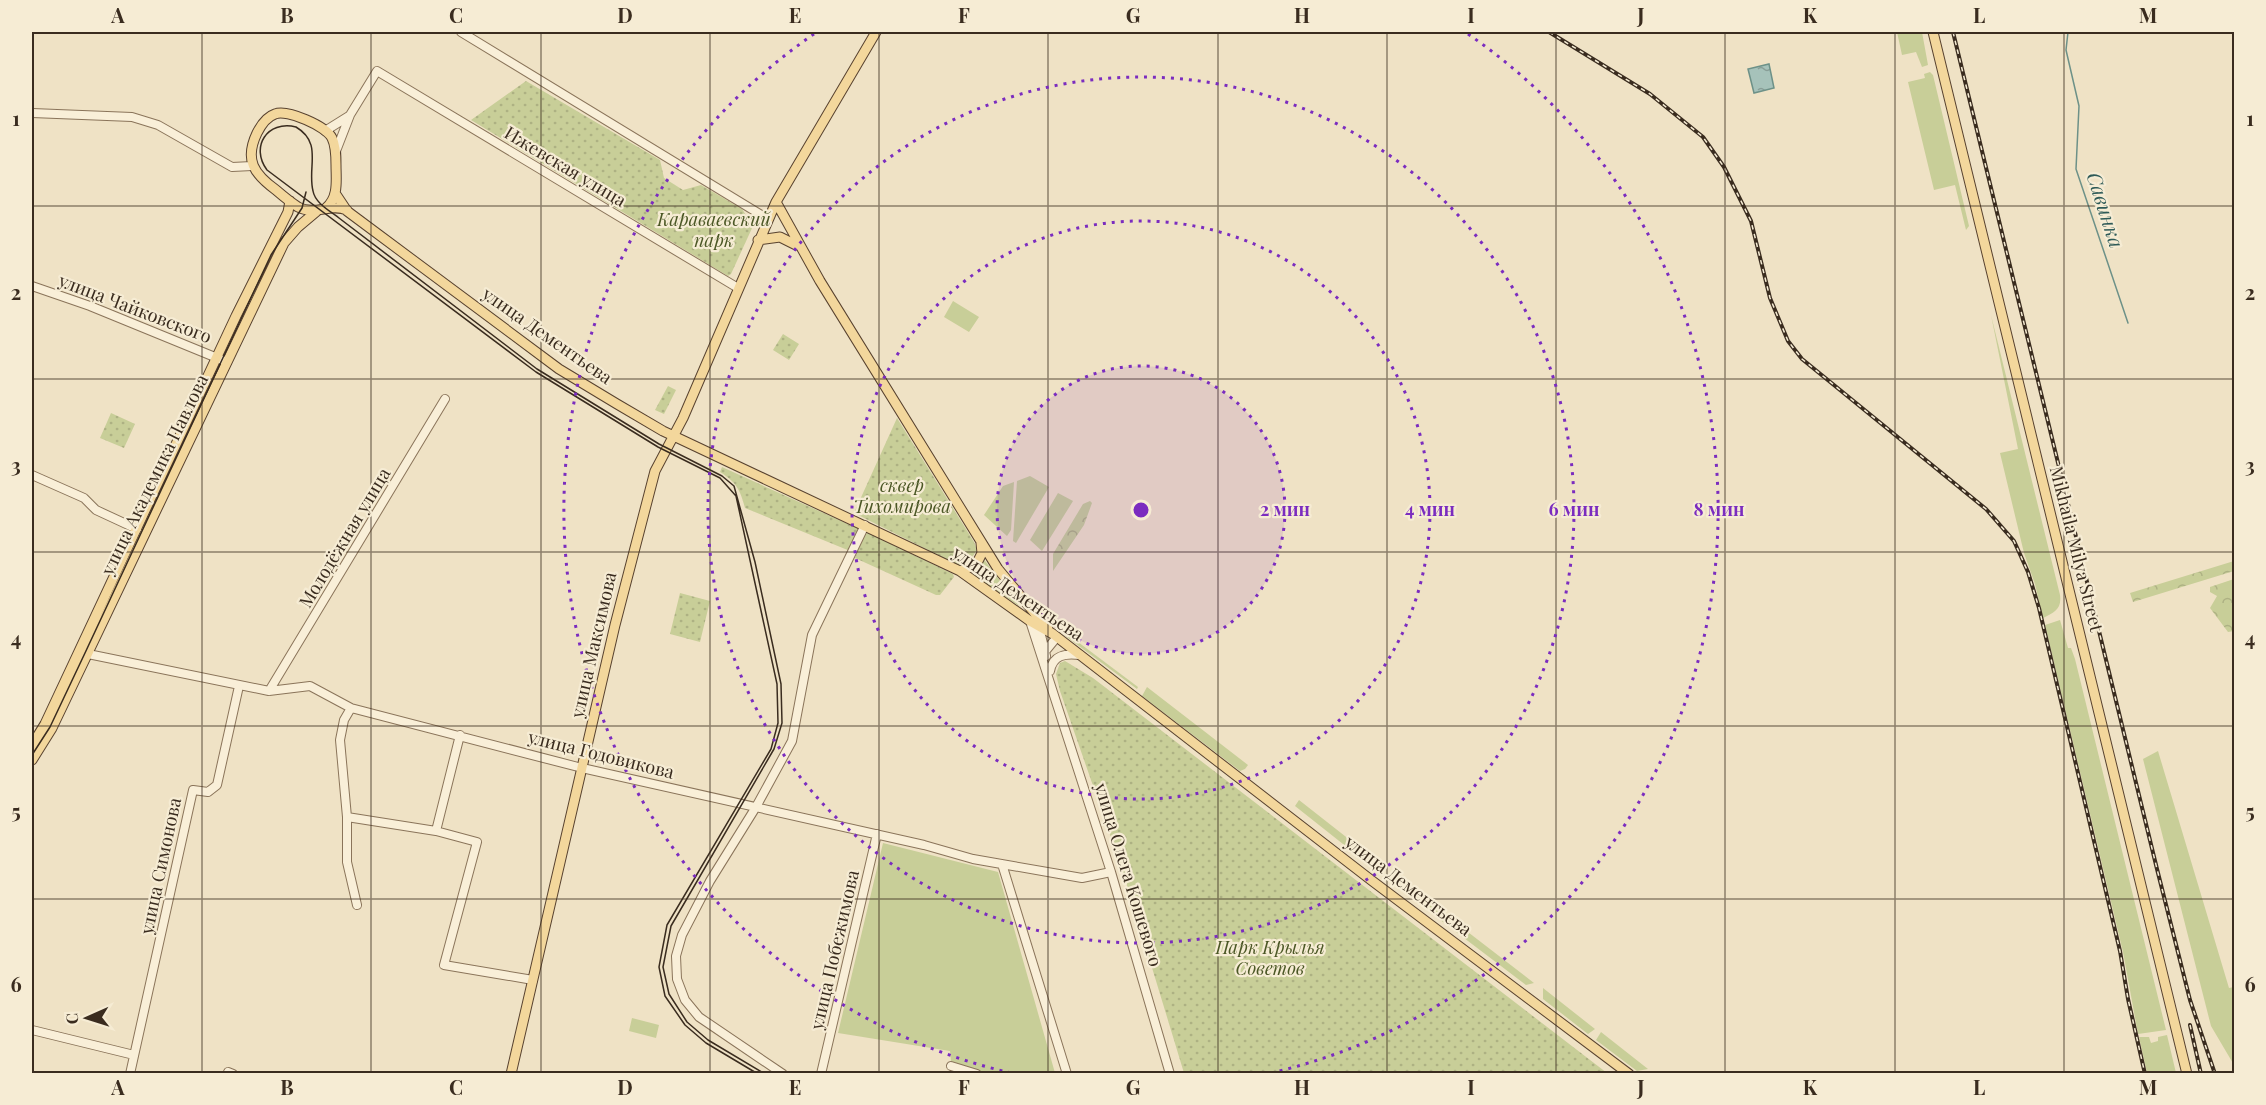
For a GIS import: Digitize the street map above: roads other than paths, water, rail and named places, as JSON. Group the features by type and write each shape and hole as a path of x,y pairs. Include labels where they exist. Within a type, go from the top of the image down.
{"main road":[{"name":"улица Максимова","path":"511,1074 650,488 776,202 876,32"},
{"name":"Mikhaila Milya Street","path":"1933,32 2187,1074"},
{"path":"252,166 251,151 256,136 261,125 273,115 289,114 325,130 332,136 336,151 335,193 322,209"},
{"name":"улица Дементьева","path":"252,166 259,178 305,210 347,211"},
{"name":"улица Дементьева","path":"335,193 347,211 559,369 674,435 960,571 1035,622 1377,885 1629,1074"},
{"name":"улица Академика Павлова","path":"32,745 45,724 216,357 288,212 290,201"},
{"path":"776,202 804,254 980,541 1035,622"},
{"name":"улица Академика Павлова","path":"32,760 52,728 284,243 298,227 322,209"},
{"path":"758,240 770,237 786,238 804,254"},
{"path":"960,571 976,565 982,553 980,541"}],"street":[{"path":"461,32 768,219"},
{"name":"Ижевская улица","path":"350,115 377,71 738,288"},
{"path":"32,113 132,117 158,125 232,167 252,166"},
{"path":"325,130 350,115"},
{"path":"336,151 350,115"},
{"name":"улица Чайковского","path":"32,286 90,306 227,362"},
{"name":"Молодёжная улица","path":"269,691 445,399"},
{"path":"32,475 84,498 96,510 137,529"},
{"path":"783,1074 699,1017 685,1000 677,979 676,956 682,935 711,881 756,807 792,741 812,635 865,525"},
{"name":"улица Олега Кошевого","path":"1035,622 1042,655 1111,872 1170,1074"},
{"path":"1042,655 1055,636"},
{"name":"улица Годовикова","path":"88,654 269,691 310,686 351,708 582,768 1002,864 1082,878 1111,872"},
{"name":"улица Олега Кошевого","path":"1042,655 1050,671 1052,687"},
{"path":"1050,671 1053,662 1060,656 1080,655"},
{"name":"улица Симонова","path":"130,1074 193,790 208,792 217,785 239,686"},
{"path":"351,708 344,720 340,740 347,817 347,862 357,906"},
{"path":"436,831 460,735"},
{"path":"347,817 436,831 477,842 444,965 533,980"},
{"name":"улица Побежимова","path":"821,1074 877,834"},
{"path":"1002,864 1067,1074"},
{"path":"32,1030 134,1054"},
{"path":"951,1066 977,1074"}],"water":[{"path":"1769,64 1774,88 1754,93 1748,69"}],"waterway":[{"name":"Савинка","path":"2068,32 2066,50 2079,106 2076,169 2128,323"}],"tram line":[{"path":"758,1074 706,1043 685,1025 665,996 659,967 667,925 771,749 778,723 777,684 736,496 720,478 658,447 536,372 267,170 260,153 264,137 270,131 286,126 296,127 304,133 312,148 314,195 327,210 537,369 659,444 722,476 734,486 755,562 781,684 782,723 774,749 671,926 663,967 669,994 687,1022 708,1040 765,1074"},
{"path":"32,755 50,727 271,255 302,208 306,192"}],"railway":[{"path":"1549,32 1650,94 1703,137 1724,167 1751,221 1770,298 1788,341 1802,359 1986,509 2014,541 2028,572 2039,608 2120,951 2145,1074"},
{"path":"1953,32 2157,869 2190,1000 2215,1074"},
{"path":"2190,1025 2201,1074"}],"park label":[{"name":"Караваевский парк","path":"714,230"},
{"name":"сквер Тихомирова","path":"902,496"},
{"name":"Парк Крылья Советов","path":"1270,958"}]}
